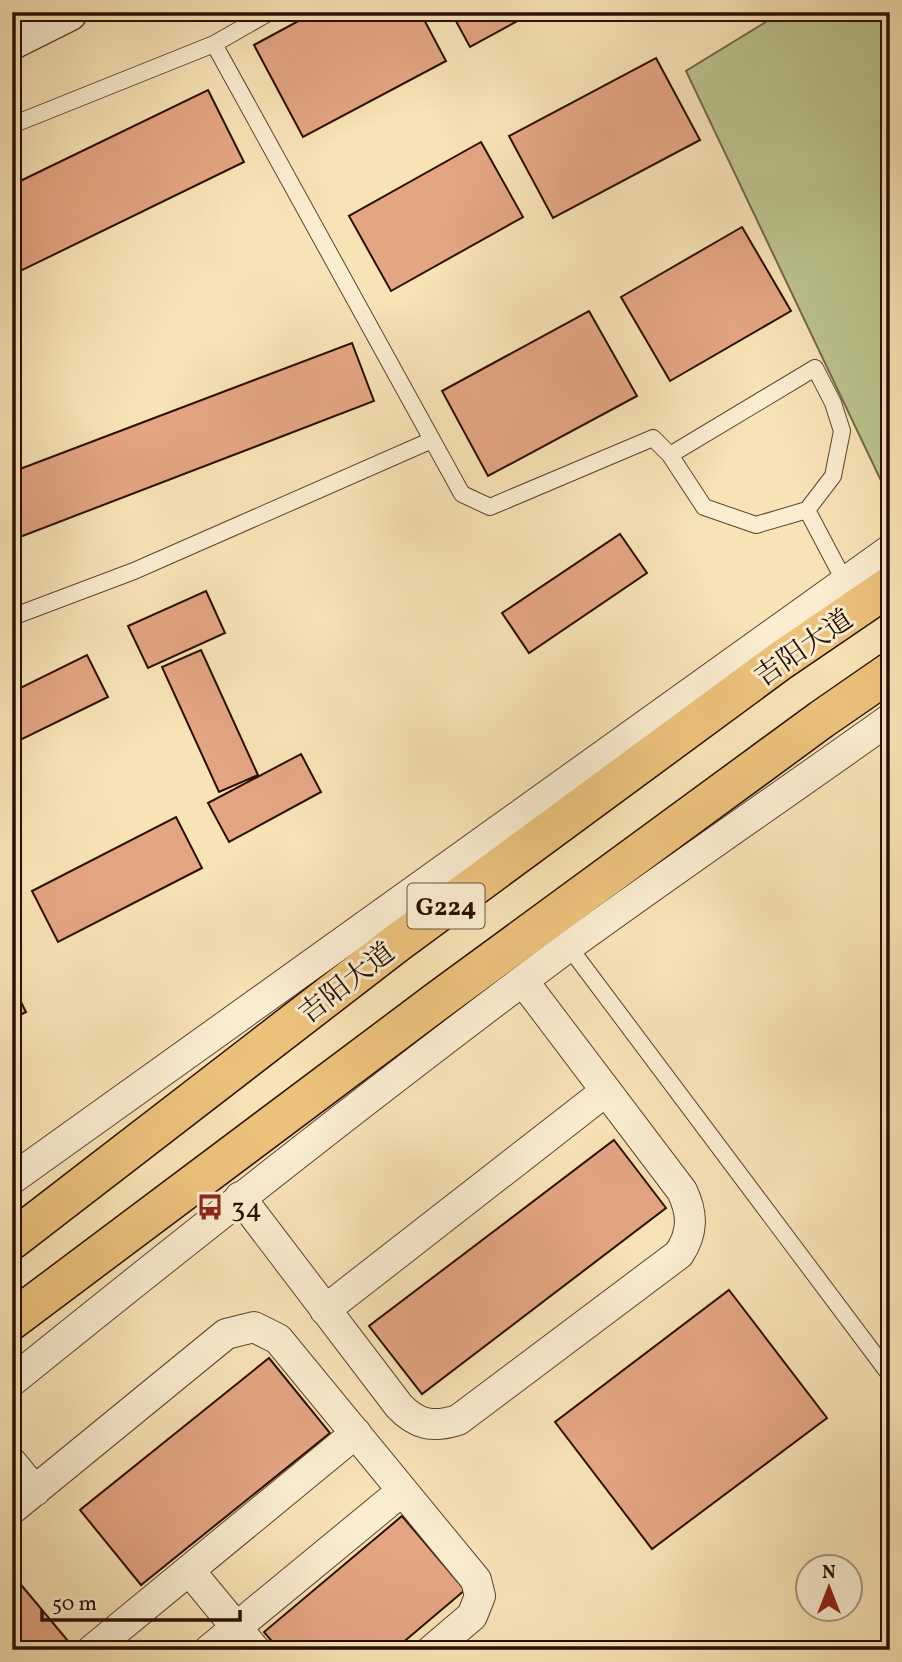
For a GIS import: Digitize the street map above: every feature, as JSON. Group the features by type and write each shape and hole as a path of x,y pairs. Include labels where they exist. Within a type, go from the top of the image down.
{"highway":[{"name":"吉阳大道","path":"12,1240 397,943 780,661 890,586"},
{"name":"G224","path":"12,1320 440,999 890,672"}],"street":[{"path":"12,40 68,12"},
{"path":"12,1179 890,550"},
{"path":"12,1381 240,1197 523,981 890,719"},
{"path":"240,1197 410,1418 441,1426 457,1420 679,1254 688,1240 691,1224 690,1206 682,1191 523,981"},
{"path":"325,1310 606,1091"},
{"path":"12,1463 24,1500 226,1334 254,1327 278,1339 476,1580 480,1596 472,1616 432,1650"},
{"path":"92,1650 356,1433"},
{"path":"209,1650 402,1491"},
{"path":"189,1570 255,1650"}],"lane":[{"path":"12,125 215,44 270,12"},
{"path":"215,44 462,494 490,507 653,438 670,456 704,507 756,525 807,510 833,477 842,431 833,403 815,369 670,456"},
{"path":"12,617 134,571 432,440"},
{"path":"807,510 845,582"},
{"path":"569,947 890,1375"}],"green space":[{"path":"782,12 890,12 890,484 884,487 686,71"}],"building":[{"path":"315,12 420,12 446,61 303,137 254,45"},
{"path":"451,12 534,12 470,47"},
{"path":"656,58 700,140 553,218 509,136"},
{"path":"208,90 244,162 12,275 12,185"},
{"path":"481,142 523,217 391,291 349,216"},
{"path":"742,227 791,311 670,381 621,297"},
{"path":"589,311 637,396 488,476 442,391"},
{"path":"352,343 374,401 12,540 12,472"},
{"path":"620,534 647,573 529,653 502,613"},
{"path":"206,591 225,633 148,668 128,626"},
{"path":"201,650 258,775 219,792 162,667"},
{"path":"87,655 108,697 12,744 12,692"},
{"path":"301,754 321,792 229,842 208,803"},
{"path":"176,817 202,868 58,942 32,891"},
{"path":"12,984 26,1012 12,1019"},
{"path":"614,1140 666,1208 422,1394 369,1326"},
{"path":"729,1290 827,1418 652,1549 555,1422"},
{"path":"269,1358 330,1433 141,1585 80,1510"},
{"path":"402,1516 465,1590 394,1650 279,1650 264,1632"},
{"path":"12,1574 68,1641 58,1650 12,1650"}],"place":[{"name":"34","path":"210,1207"}]}
